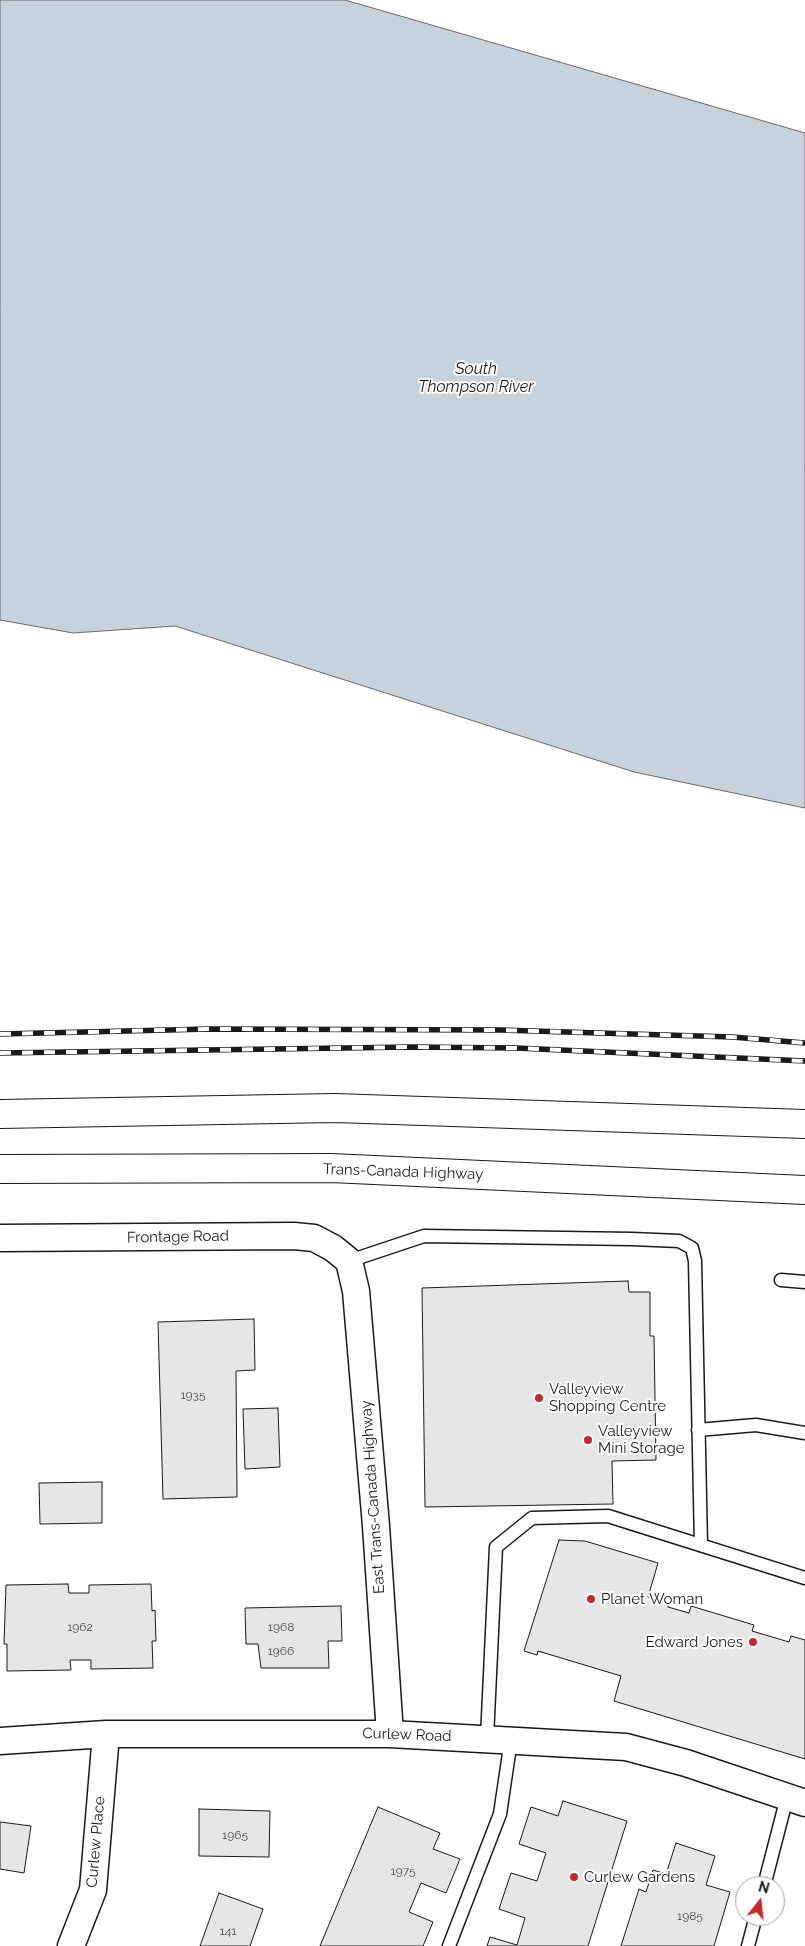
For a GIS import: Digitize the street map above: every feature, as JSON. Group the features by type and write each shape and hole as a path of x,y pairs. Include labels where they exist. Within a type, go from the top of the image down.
{"highway":[{"path":"0,1114 335,1108 805,1124"},
{"name":"Trans-Canada Highway","path":"0,1169 330,1168 805,1190"}],"street":[{"name":"Frontage Road","path":"0,1238 294,1236 314,1238 333,1248 349,1261"},
{"name":"East Trans-Canada Highway","path":"349,1261 356,1291 359,1320 376,1526 390,1734"},
{"name":"Curlew Road","path":"0,1741 106,1734 390,1734 626,1747 686,1763 796,1800"},
{"name":"Curlew Place","path":"71,1946 93,1890 106,1734"}],"lane":[{"path":"349,1261 424,1236 679,1241 692,1248 695,1261 701,1546"},
{"path":"781,1280 805,1282"},
{"path":"698,1430 756,1425 805,1433"},
{"path":"449,1946 500,1814 496,1547 532,1518 608,1516 805,1578"},
{"path":"768,1876 796,1800"},
{"path":"748,1946 753,1926"}],"water":[{"name":"South Thompson River","path":"0,0 345,0 805,133 805,808 634,772 175,626 73,633 0,620"}],"building":[{"name":"Valleyview Shopping Centre","path":"628,1281 629,1292 650,1292 650,1336 654,1336 656,1460 612,1461 613,1504 425,1507 422,1288"},
{"path":"254,1319 255,1370 236,1371 237,1497 163,1499 158,1322"},
{"path":"278,1408 280,1467 245,1469 243,1409"},
{"path":"102,1482 102,1523 40,1524 39,1483"},
{"path":"559,1540 585,1541 658,1563 648,1597 669,1603 668,1607 689,1613 691,1606 754,1625 752,1631 789,1642 791,1636 805,1640 805,1759 614,1701 621,1676 538,1651 537,1655 524,1651"},
{"path":"68,1584 69,1593 89,1593 89,1585 151,1584 152,1611 155,1610 156,1641 152,1641 153,1668 91,1669 91,1660 70,1660 71,1670 7,1671 7,1644 4,1644 6,1585"},
{"path":"341,1606 342,1641 328,1641 329,1668 261,1668 258,1644 246,1644 245,1608"},
{"name":"Curlew Gardens","path":"563,1801 627,1821 588,1946 487,1946 490,1937 517,1945 525,1918 499,1909 511,1873 537,1881 546,1853 519,1844 531,1807 558,1816"},
{"path":"378,1807 440,1833 433,1849 460,1859 446,1893 421,1883 409,1912 433,1922 423,1946 320,1946"},
{"path":"199,1809 270,1811 269,1857 199,1856"},
{"path":"0,1822 31,1826 24,1873 0,1869"},
{"path":"676,1843 715,1856 706,1885 730,1892 714,1946 621,1946 639,1889 646,1892 653,1870 666,1874"},
{"path":"219,1893 263,1909 250,1946 200,1946"}],"railway":[{"path":"0,1034 210,1029 500,1030 732,1037 805,1043"},
{"path":"0,1053 412,1047 516,1048 805,1061"}],"place":[{"name":"Valleyview Shopping Centre","path":"539,1398"},
{"name":"Valleyview Mini Storage","path":"588,1440"},
{"name":"Planet Woman","path":"591,1599"},
{"name":"Edward Jones","path":"753,1642"},
{"name":"Curlew Gardens","path":"574,1877"}]}
